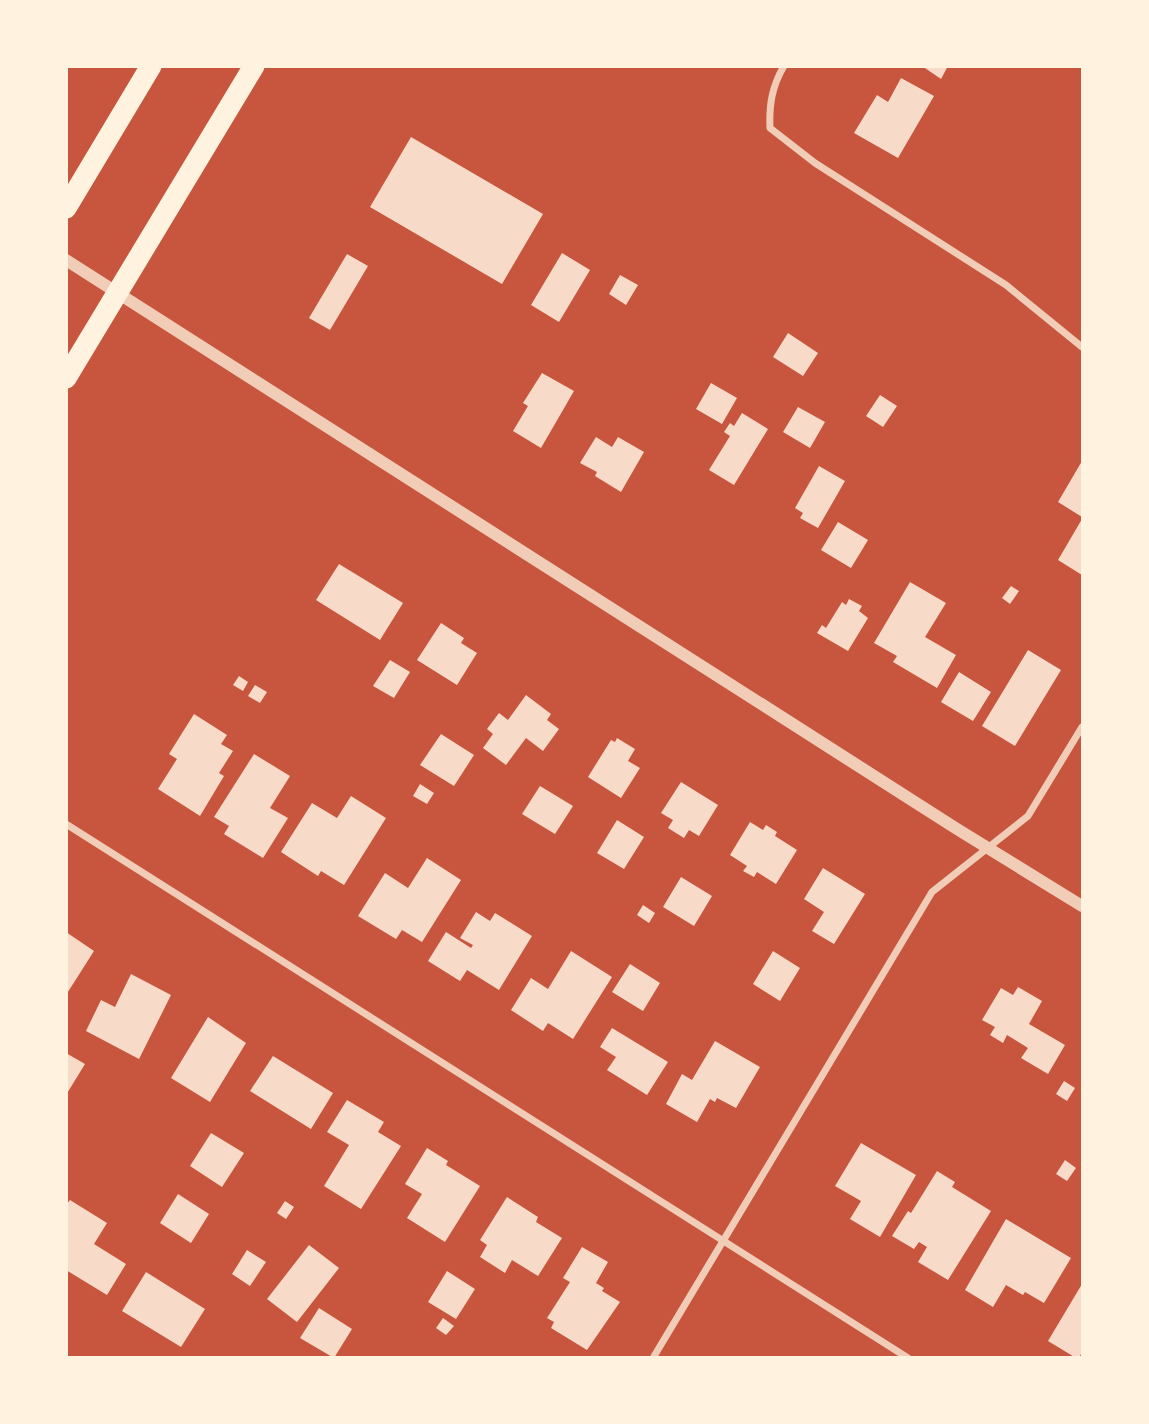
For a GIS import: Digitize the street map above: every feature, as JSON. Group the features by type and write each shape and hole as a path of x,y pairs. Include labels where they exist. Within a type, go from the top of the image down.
{"highway":[{"path":"66,208 150,66"},
{"path":"66,378 254,66"}],"street":[{"path":"784,66 769,103 770,128 814,163 1006,285 1083,347"},
{"path":"66,260 1083,906"},
{"path":"653,1357 932,892 1028,816 1083,727"},
{"path":"66,824 908,1357"}],"building":[{"path":"922,66 948,66 941,79"},
{"path":"901,78 934,96 898,158 854,133 877,95 888,102"},
{"path":"411,137 543,214 502,284 370,207"},
{"path":"562,253 590,270 559,322 531,305"},
{"path":"347,254 368,266 330,330 309,318"},
{"path":"620,275 638,285 626,305 609,294"},
{"path":"788,333 818,353 803,376 773,357"},
{"path":"542,373 574,391 541,448 513,431 528,406 523,403"},
{"path":"711,383 737,398 722,424 696,409"},
{"path":"880,395 897,406 883,427 866,416"},
{"path":"798,407 825,422 810,448 783,432"},
{"path":"742,413 768,429 734,485 709,470 730,436 724,432 730,423 734,426"},
{"path":"596,437 612,447 618,437 644,452 621,492 595,476 597,472 580,463"},
{"path":"1082,461 1082,517 1058,502"},
{"path":"819,466 845,481 818,528 800,518 803,513 795,508"},
{"path":"1082,519 1082,575 1058,560"},
{"path":"838,522 868,540 851,568 821,550"},
{"path":"339,564 403,603 380,640 316,600"},
{"path":"910,582 946,603 925,637 956,655 937,688 893,662 897,656 874,643"},
{"path":"1011,586 1019,591 1010,604 1002,598"},
{"path":"849,599 862,606 859,611 868,618 848,651 817,633 822,625 826,628 842,602 846,605"},
{"path":"441,623 464,638 461,643 477,653 457,685 417,660"},
{"path":"1028,650 1061,670 1015,746 982,726"},
{"path":"390,660 410,672 394,698 373,686"},
{"path":"959,672 991,692 973,721 941,702"},
{"path":"239,676 248,682 243,691 233,685"},
{"path":"255,685 267,692 260,703 248,696"},
{"path":"526,695 551,714 547,720 559,729 543,751 526,738 506,765 483,748 493,734 487,729 499,713 508,720"},
{"path":"194,714 227,735 221,744 233,751 219,773 224,776 200,816 158,789 177,759 169,754"},
{"path":"441,734 474,755 454,786 420,765"},
{"path":"617,738 635,749 628,761 640,768 621,798 588,777 611,740 615,742"},
{"path":"254,754 290,776 270,808 288,818 263,858 224,834 229,826 214,817"},
{"path":"681,782 718,805 699,836 689,830 684,838 668,828 673,820 661,813"},
{"path":"420,784 434,793 427,804 413,796"},
{"path":"540,786 573,806 555,834 522,814"},
{"path":"351,796 386,818 344,885 321,871 318,876 281,852 312,803 337,818"},
{"path":"617,820 644,837 624,869 597,853"},
{"path":"750,822 763,830 766,825 777,832 775,836 797,850 776,884 757,872 754,877 743,871 747,866 730,855"},
{"path":"427,858 461,880 422,942 402,930 396,939 358,916 385,873 408,888"},
{"path":"823,868 865,894 834,944 812,931 824,912 804,899"},
{"path":"681,877 712,896 694,926 663,907"},
{"path":"643,905 655,913 649,923 637,915"},
{"path":"476,912 490,921 495,913 532,936 499,990 467,970 460,981 428,961 446,932 471,948 473,945 460,938"},
{"path":"66,932 94,951 66,995"},
{"path":"571,951 612,977 573,1039 548,1023 543,1031 511,1010 531,978 548,989"},
{"path":"773,951 800,968 780,1001 753,984"},
{"path":"630,964 660,983 643,1011 612,992"},
{"path":"131,974 171,995 139,1059 86,1031 101,1000 115,1007"},
{"path":"1018,987 1042,1001 1029,1024 1065,1045 1048,1074 1021,1058 1028,1048 1007,1035 1003,1043 990,1035 995,1027 982,1020 1001,988 1013,995"},
{"path":"208,1017 246,1043 210,1102 171,1078"},
{"path":"612,1028 668,1062 647,1095 607,1070 616,1057 600,1047"},
{"path":"715,1041 760,1067 736,1108 717,1098 715,1102 710,1099 697,1122 666,1104 682,1074 692,1080"},
{"path":"66,1053 85,1064 66,1095"},
{"path":"273,1056 333,1093 311,1129 250,1091"},
{"path":"1064,1081 1075,1088 1067,1101 1056,1094"},
{"path":"347,1100 384,1122 378,1132 401,1146 361,1209 324,1186 349,1145 327,1132"},
{"path":"211,1133 244,1153 222,1187 190,1166"},
{"path":"861,1143 916,1175 880,1237 850,1219 861,1201 835,1186"},
{"path":"427,1148 448,1161 446,1165 480,1186 445,1242 407,1218 422,1194 405,1184"},
{"path":"1065,1160 1076,1168 1067,1181 1056,1174"},
{"path":"937,1171 955,1182 952,1187 991,1211 948,1280 918,1262 927,1247 919,1242 914,1249 892,1236 908,1211 911,1213"},
{"path":"178,1194 209,1214 191,1243 160,1223"},
{"path":"507,1197 538,1217 536,1222 562,1238 538,1276 512,1260 505,1273 480,1257 487,1245 480,1240"},
{"path":"70,1200 107,1223 94,1244 126,1264 107,1295 66,1270 66,1205"},
{"path":"285,1201 294,1207 286,1219 277,1213"},
{"path":"1006,1219 1071,1258 1044,1303 1006,1285 993,1307 965,1290"},
{"path":"309,1245 339,1268 297,1322 267,1299"},
{"path":"582,1247 608,1262 596,1283 604,1288 602,1291 620,1302 587,1350 551,1328 554,1322 547,1318 570,1282 563,1278"},
{"path":"247,1250 266,1262 250,1286 232,1274"},
{"path":"447,1271 475,1289 456,1319 428,1302"},
{"path":"146,1272 205,1309 181,1347 122,1311"},
{"path":"1082,1284 1082,1352 1079,1358 1076,1358 1048,1341"},
{"path":"319,1308 352,1329 334,1358 300,1338"},
{"path":"443,1318 454,1326 446,1335 436,1328"}]}
